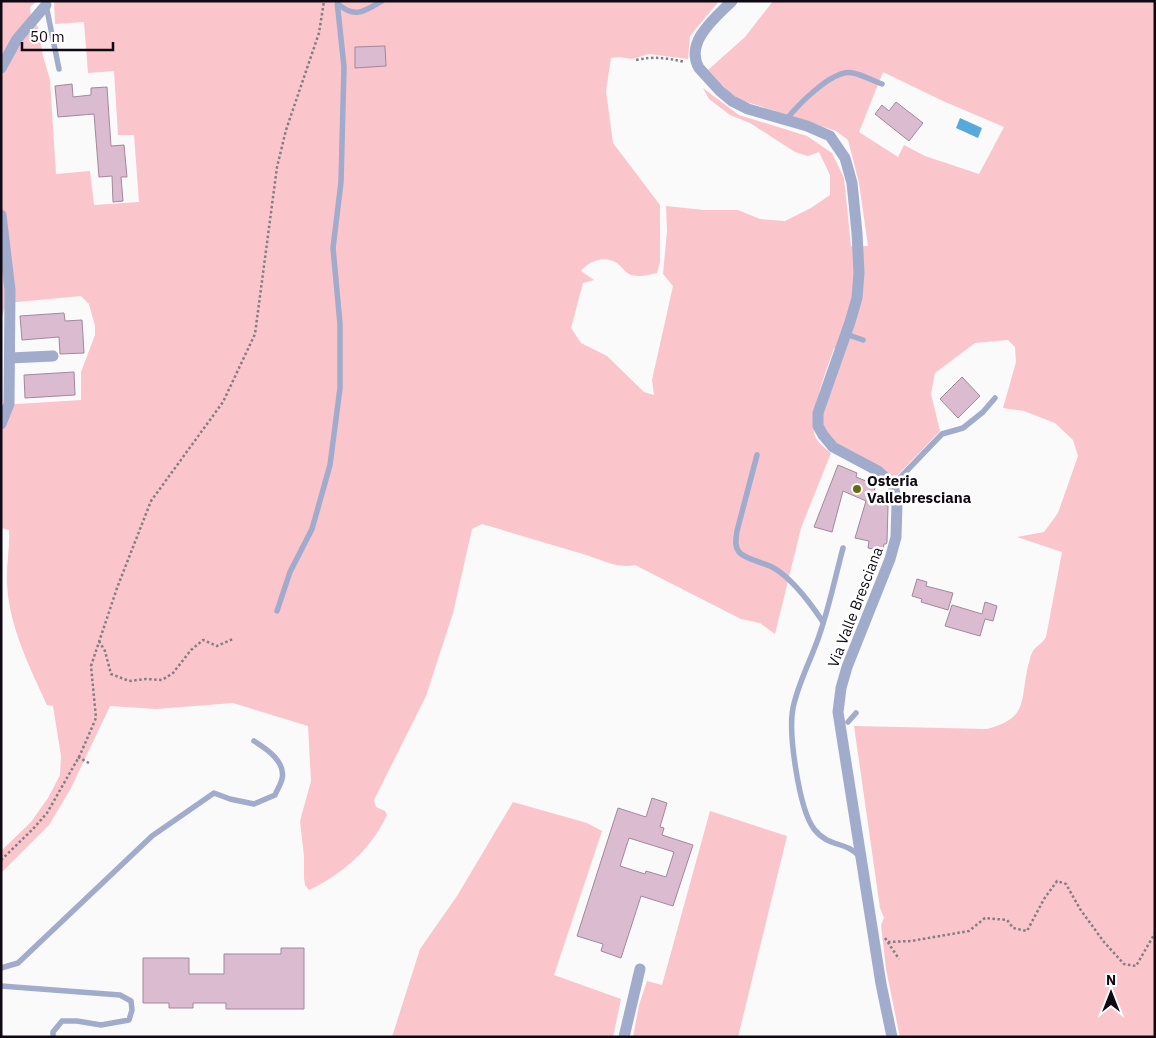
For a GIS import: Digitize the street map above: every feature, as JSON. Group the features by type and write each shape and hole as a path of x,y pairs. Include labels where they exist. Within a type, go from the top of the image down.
{"street":[{"path":"732,1 696,42 696,64 707,78 732,101 748,109 807,126 830,136 845,158 852,183 859,273 857,298 818,413 818,426 822,436 833,447 878,472 892,485"},
{"path":"1,68 17,39 46,5"},
{"path":"1,215 10,290 8,404 1,424"},
{"path":"10,358 53,356"},
{"name":"Via Valle Bresciana","path":"892,485 897,503 896,537 890,559 840,688 838,712 881,984 892,1037"},
{"path":"624,1037 640,969"}],"lane":[{"path":"337,3 350,12 358,13 382,1"},
{"path":"277,611 290,572 312,529 327,474 340,388 340,324 332,248 341,182 344,66 337,3"},
{"path":"46,5 59,68"},
{"path":"785,121 808,95 836,75 852,72 882,84"},
{"path":"846,334 863,340"},
{"path":"892,485 942,434 962,428 983,412 995,398"},
{"path":"757,455 737,531 735,541 737,548 740,554 774,568 807,599 823,622"},
{"path":"843,548 823,622 793,708 792,736 798,781 808,820 821,837 831,843 852,850 862,859"},
{"path":"848,722 856,713"},
{"path":"1,968 18,963 152,836 214,793 230,799 254,804 275,795 282,778 280,765 270,752 254,740"},
{"path":"1,986 120,995 131,1001 132,1010 129,1020 101,1025 77,1021 62,1021 53,1032 54,1037"}],"path":[{"path":"1,860 32,830 47,812 78,757 96,718 91,666 151,501 223,402 255,334 277,167 286,130 319,32 324,1"},
{"path":"636,60 660,57 696,64"},
{"path":"99,641 105,651 111,674 129,681 162,680 173,673 191,650 203,640 217,646 232,639"},
{"path":"78,757 89,763"},
{"path":"888,942 911,941 968,932 985,918 1007,920 1013,928 1027,931 1044,898 1057,881 1066,884 1096,932 1124,964 1136,966 1155,933"}],"shaded area":[{"path":"1,1 37,1 30,7 31,17 38,27 43,56 50,80 56,174 90,171 94,205 139,202 134,135 118,135 114,71 88,73 84,22 55,24 54,1 331,1 335,4 339,1 719,1 690,36 688,59 649,54 632,59 611,58 606,91 613,143 660,205 660,262 657,273 639,276 629,274 617,263 607,259 597,260 588,264 581,271 594,280 583,283 571,328 581,343 607,356 644,392 654,395 652,380 673,286 663,274 667,231 666,206 704,210 738,210 760,219 785,221 811,208 830,195 830,175 819,152 808,156 795,152 750,123 730,115 709,99 703,88 739,115 807,136 832,153 844,178 851,246 868,246 859,183 848,140 836,131 741,100 730,93 708,70 745,37 773,1 1155,1 1155,1037 900,1037 898,1028 886,969 881,925 884,918 880,908 854,726 987,729 1000,725 1010,719 1020,706 1031,654 1046,637 1062,552 1017,537 1044,532 1058,513 1078,456 1073,440 1055,423 1024,411 1003,408 1016,362 1015,347 1008,340 975,343 935,373 931,394 940,431 893,480 840,448 823,430 822,412 840,354 834,348 819,392 814,417 816,439 831,453 801,528 775,634 760,623 741,619 635,565 615,565 482,524 472,529 453,613 426,696 374,800 376,807 385,811 387,815 373,839 355,859 333,876 309,890 305,885 304,878 304,856 300,821 311,781 308,726 233,703 156,709 110,706 70,790 49,825 1,873 1,851 31,822 48,798 60,775 61,756 53,706 47,705 27,662 16,631 9,600 7,577 9,530 1,528 1,405 81,400 81,372 95,335 95,326 89,304 81,296 6,303 1,320","holes":["883,72 943,101 1004,127 979,174 925,156 904,145 898,157 859,132"]},
{"path":"513,802 587,823 602,831 554,975 621,999 613,1037 392,1037 420,949 457,896"},
{"path":"710,811 787,836 738,1037 633,1037 639,1005 647,981 662,985"}],"water":[{"path":"960,118 982,128 978,138 956,128"}],"building":[{"path":"385,46 386,66 355,68 355,47"},
{"path":"72,84 73,97 91,95 91,88 107,87 111,146 124,145 127,177 121,177 123,201 113,202 112,176 99,177 94,114 58,117 55,86"},
{"path":"896,102 923,123 909,141 875,114 882,105 889,111"},
{"path":"64,313 65,321 82,320 84,353 60,354 59,337 22,340 20,316"},
{"path":"74,372 75,395 25,398 24,375"},
{"path":"962,377 980,396 958,418 940,399"},
{"path":"838,465 857,473 856,477 876,485 871,500 888,506 887,542 884,544 883,551 868,548 869,541 855,538 866,501 843,491 832,532 814,527"},
{"path":"917,579 927,582 926,586 953,593 948,610 921,602 922,599 912,596"},
{"path":"985,602 997,606 993,621 985,619 980,636 945,626 952,605 982,614"},
{"path":"652,798 667,803 660,827 664,828 662,835 693,845 673,906 641,896 621,958 601,951 603,944 577,936 618,808 646,817","holes":["629,838 674,852 666,877 646,871 645,874 620,866"]},
{"path":"281,948 304,948 304,1009 226,1009 226,1003 193,1003 193,1008 169,1008 169,1003 143,1003 143,958 189,958 189,974 224,974 224,954 281,954"}],"place":[{"name":"Osteria Vallebresciana","path":"857,489"}]}
